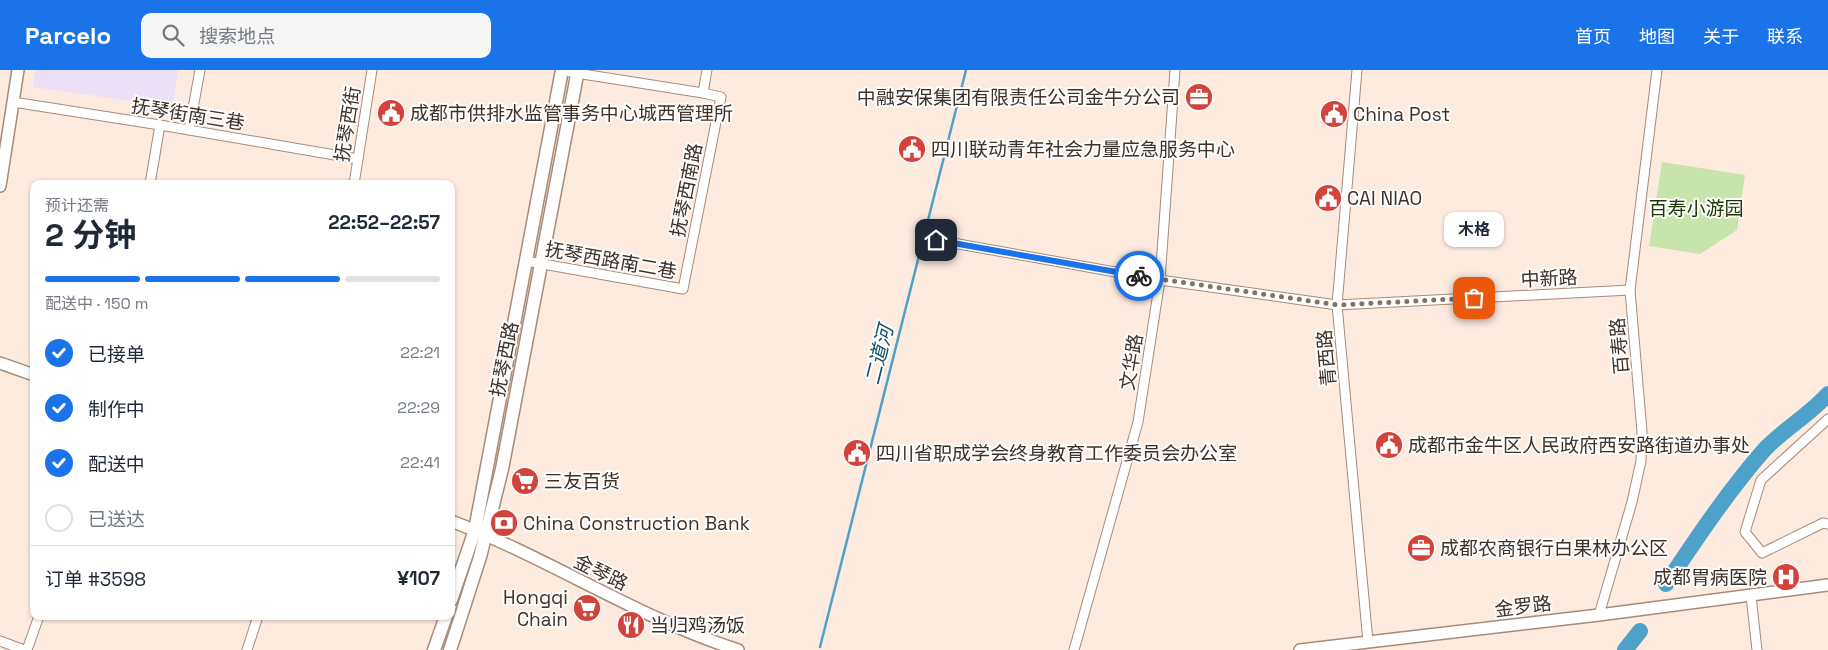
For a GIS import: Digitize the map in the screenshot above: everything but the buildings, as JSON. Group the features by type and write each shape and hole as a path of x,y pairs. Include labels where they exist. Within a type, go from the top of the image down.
{"main road":[{"name":"抚琴西路","path":"455,591 480,532 502,469 572,71"},
{"name":"抚琴西路","path":"450,650 480,532 572,71"},
{"path":"434,650 445,620"}],"street":[{"path":"0,186 18,70"},
{"path":"189,130 200,70"},
{"name":"抚琴西街","path":"355,180 372,70"},
{"path":"572,71 702,93 707,70"},
{"name":"文华路","path":"1074,650 1138,422 1160,280 1175,70"},
{"name":"青西路","path":"1357,70 1338,305 1368,642"},
{"name":"百寿路","path":"1599,615 1632,502 1641,461 1642,432 1630,290 1657,70"},
{"name":"抚琴西南路","path":"683,289 721,98 702,93"},
{"name":"抚琴街南三巷","path":"12,102 358,159"},
{"path":"151,180 160,125"},
{"name":"中新路","path":"936,240 1160,280 1338,305 1630,290"},
{"name":"抚琴西路南二巷","path":"537,263 683,289"},
{"path":"0,362 30,373"},
{"path":"1828,418 1761,480 1745,532 1762,553 1823,523 1828,524"},
{"name":"金琴路","path":"455,523 480,532 664,621 738,650"},
{"name":"金罗路","path":"1300,650 1599,615 1828,585"},
{"path":"1751,596 1757,650"},
{"path":"0,641 26,650 37,620"},
{"path":"246,650 257,620"}],"shaded area":[{"path":"35,70 178,70 173,107 33,87"}],"green space":[{"name":"百寿小游园","path":"1662,162 1745,175 1737,230 1700,254 1649,246"}],"waterway":[{"name":"二道河","path":"820,647 966,70"},
{"path":"1666,584 1701,532 1751,465 1780,435 1813,409 1828,394"},
{"path":"1625,650 1640,631"}],"way so far":[{"path":"1139,276 1338,305 1474,298"}],"place":[{"name":"中融安保集团有限责任公司金牛分公司","path":"1199,97"},
{"name":"成都市供排水监管事务中心城西管理所","path":"391,113"},
{"name":"China Post","path":"1334,114"},
{"name":"四川联动青年社会力量应急服务中心","path":"912,149"},
{"name":"CAI NIAO","path":"1328,198"},
{"name":"木格","path":"1474,298"},
{"name":"成都市金牛区人民政府西安路街道办事处","path":"1389,445"},
{"name":"四川省职成学会终身教育工作委员会办公室","path":"857,453"},
{"name":"三友百货","path":"525,481"},
{"name":"China Construction Bank","path":"504,523"},
{"name":"成都农商银行白果林办公区","path":"1421,548"},
{"name":"成都胃病医院","path":"1786,577"},
{"name":"Hongqi Chain","path":"587,608"},
{"name":"当归鸡汤饭","path":"631,625"}],"route":[{"path":"936,240 1139,276"}]}
